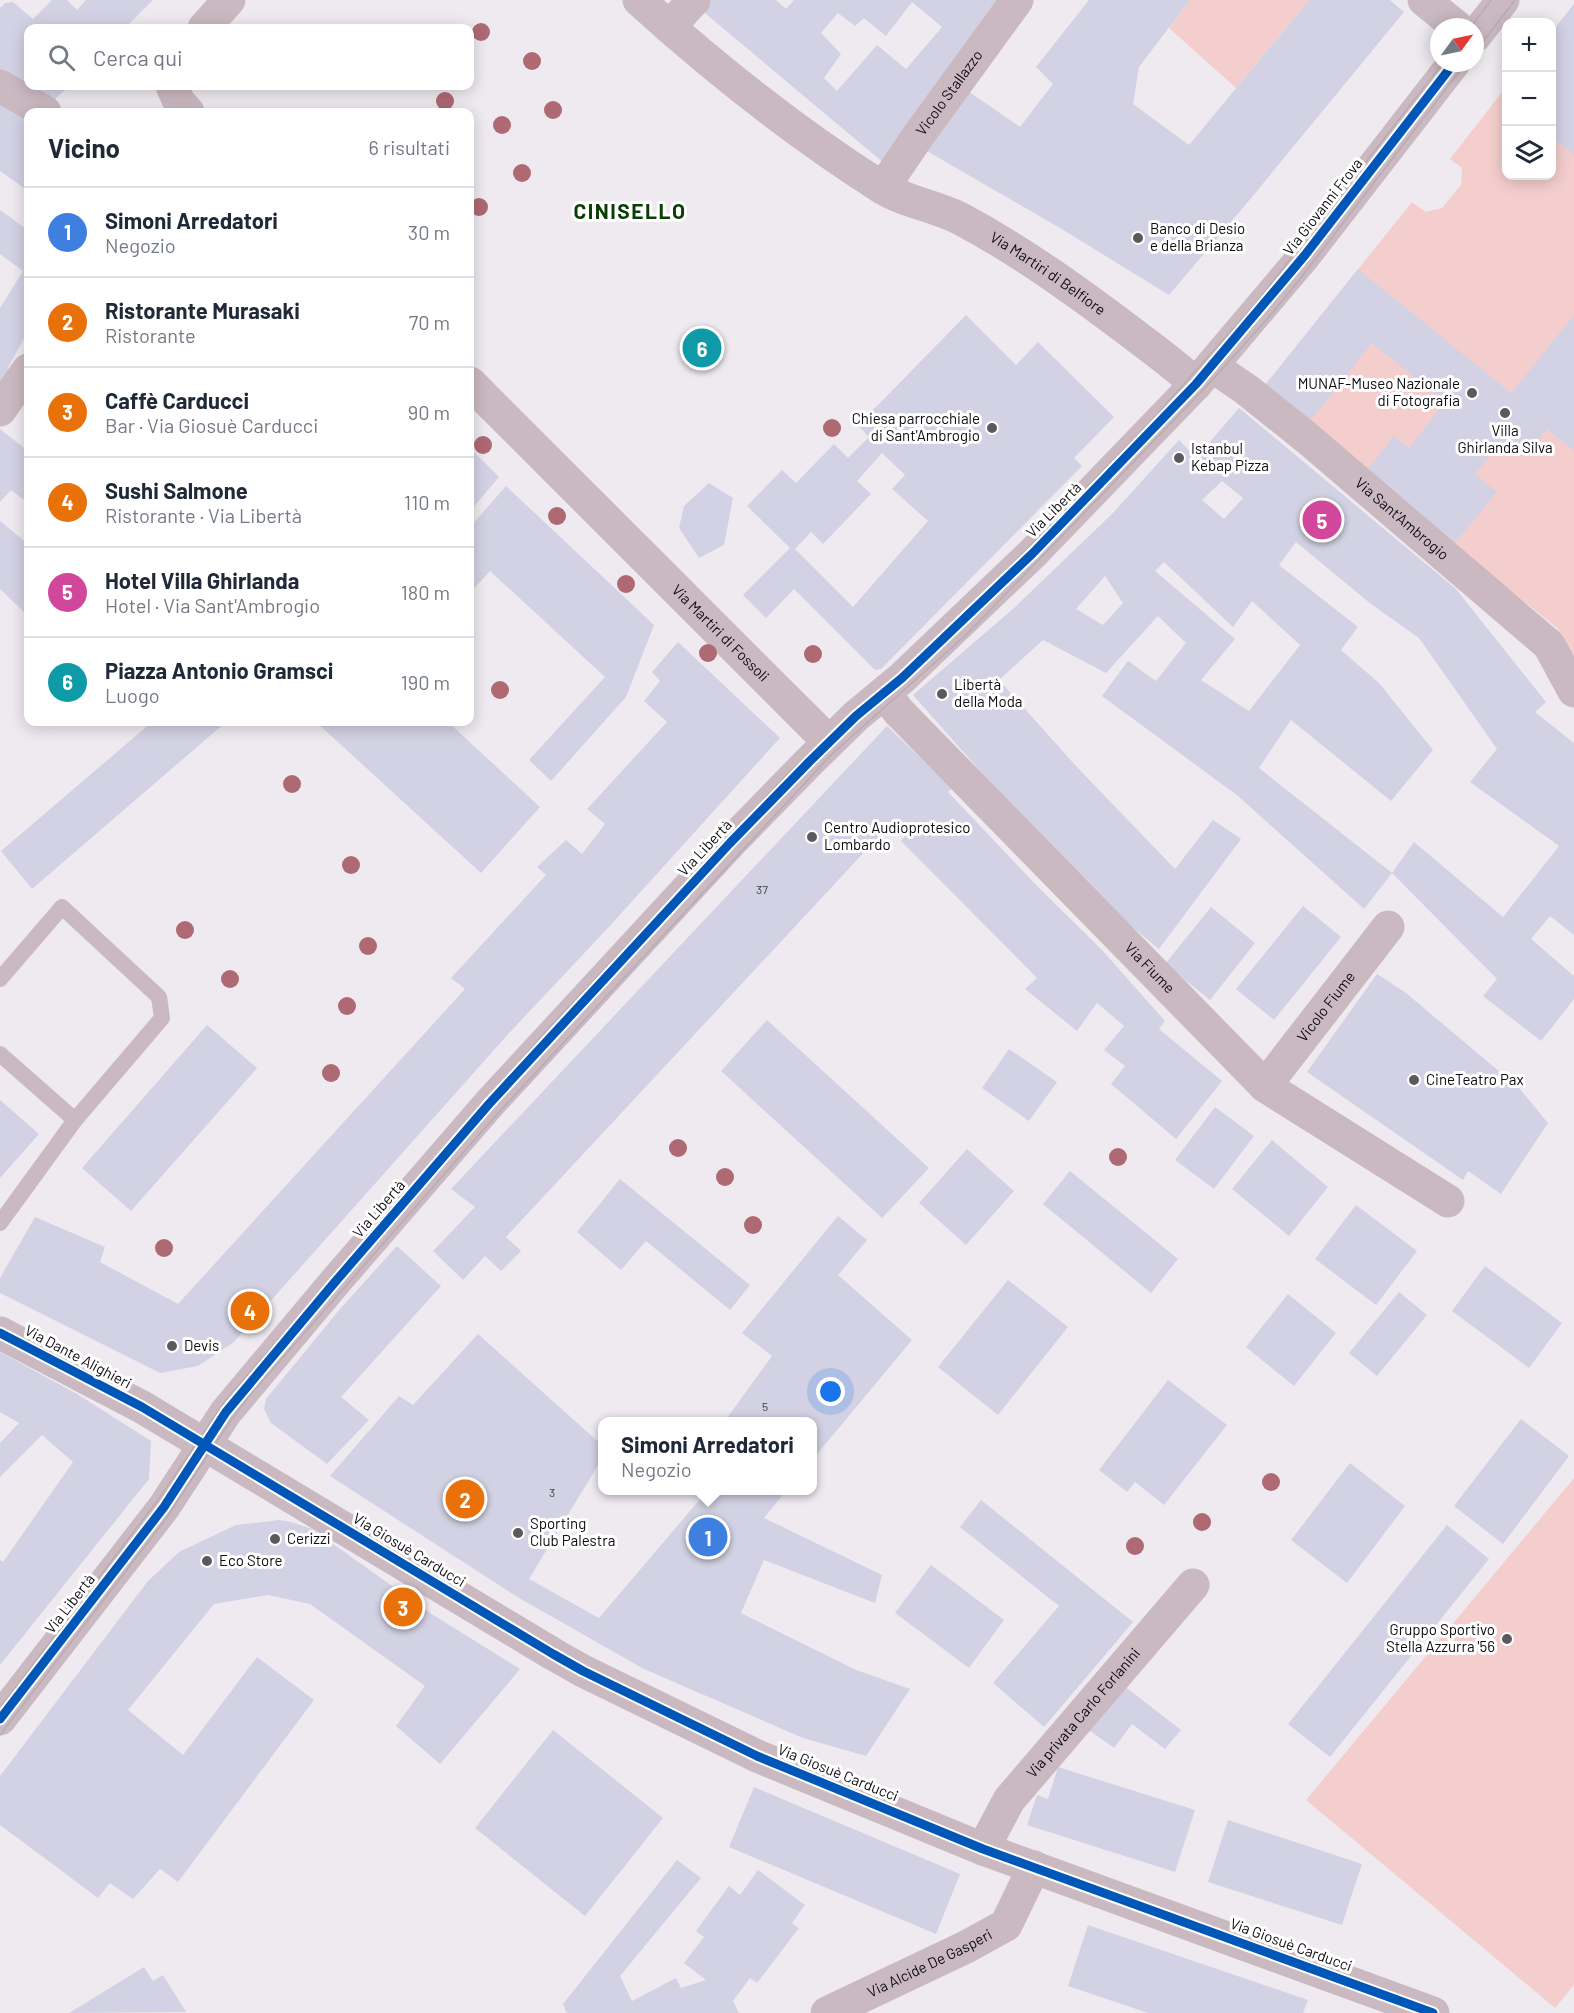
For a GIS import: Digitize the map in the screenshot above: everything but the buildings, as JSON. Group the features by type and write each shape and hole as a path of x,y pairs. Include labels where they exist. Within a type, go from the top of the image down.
{"street":[{"path":"208,24 229,0"},
{"name":"Via Martiri di Belfiore","path":"639,0 669,27 789,123 883,188 958,218 1027,257 1102,310 1179,369 1204,375"},
{"path":"669,27 694,0"},
{"name":"Vicolo Stallazzo","path":"883,188 1017,0"},
{"path":"1424,0 1446,18"},
{"path":"1484,24 1503,0"},
{"name":"Via Giovanni Frova","path":"1204,375 1305,255 1447,72"},
{"path":"0,86 38,108"},
{"name":"Via Sant'Ambrogio","path":"1204,375 1247,390 1307,438 1549,645 1574,691"},
{"name":"Via Libertà","path":"0,1719 164,1507 204,1445 252,1380 489,1104 722,852 829,742 856,716 885,694 1033,553 1204,375"},
{"path":"0,410 24,376"},
{"name":"Via Martiri di Fossoli","path":"474,387 829,742"},
{"name":"Via Fiume","path":"885,694 1265,1086 1448,1201"},
{"name":"Vicolo Fiume","path":"1265,1086 1388,927"},
{"name":"Via Dante Alighieri","path":"0,1333 142,1407 204,1445"},
{"name":"Via Giosuè Carducci","path":"204,1445 583,1671 757,1756 983,1849 1433,2013"},
{"name":"Via privata Carlo Forlanini","path":"983,1849 1009,1800 1192,1585"},
{"name":"Via Alcide De Gasperi","path":"827,2013 966,1947 1006,1925 1034,1867"}],"lane":[{"path":"0,979 62,907 159,998 162,1018 75,1120 0,1223"},
{"path":"0,1054 75,1120"}],"shaded area":[{"path":"1190,0 1309,0 1236,88 1169,28"},
{"path":"1574,4 1574,660 1557,628 1262,389 1412,202 1426,212 1442,208 1461,185 1462,168 1450,159 1502,92 1502,180 1556,180 1556,27"},
{"name":"Gruppo Sportivo Stella Azzurra '56","path":"1574,1478 1574,1985 1555,2008 1306,1800"}],"tram line":[{"path":"1478,18 1491,0"},
{"path":"1484,40 1515,0"},
{"path":"0,1708 161,1496 225,1401 497,1087 548,1029 791,770 959,619 1152,420 1256,303 1436,72"},
{"path":"0,1735 165,1520 249,1396 499,1112 832,754 967,634 1204,389 1300,279 1459,72"}],"cycle path":[{"path":"0,1719 164,1507 226,1412 489,1104 730,843 809,762 856,716 902,678 1033,553 1196,384 1305,255 1447,72"},
{"path":"0,1333 142,1407 583,1671 757,1756 983,1849 1433,2013"}],"place":[{"name":"Banco di Desio e della Brianza","path":"1138,238"},
{"name":"Piazza Antonio Gramsci","path":"702,348"},
{"name":"MUNAF-Museo Nazionale di Fotografia","path":"1472,393"},
{"name":"Villa Ghirlanda Silva","path":"1505,413"},
{"name":"Chiesa parrocchiale di Sant'Ambrogio","path":"992,428"},
{"name":"Istanbul Kebap Pizza","path":"1179,458"},
{"name":"Hotel Villa Ghirlanda","path":"1322,520"},
{"name":"Libertà della Moda","path":"942,694"},
{"name":"Centro Audioprotesico Lombardo","path":"812,837"},
{"name":"CineTeatro Pax","path":"1414,1080"},
{"name":"Sushi Salmone","path":"250,1311"},
{"name":"Devis","path":"172,1346"},
{"name":"Ristorante Murasaki","path":"465,1499"},
{"name":"Sporting Club Palestra","path":"518,1533"},
{"name":"Simoni Arredatori","path":"708,1537"},
{"name":"Cerizzi","path":"275,1539"},
{"name":"Eco Store","path":"207,1561"},
{"name":"Caffè Carducci","path":"403,1607"},
{"name":"Gruppo Sportivo Stella Azzurra '56","path":"1507,1639"}],"district":[{"name":"CINISELLO","path":"630,212"}]}
